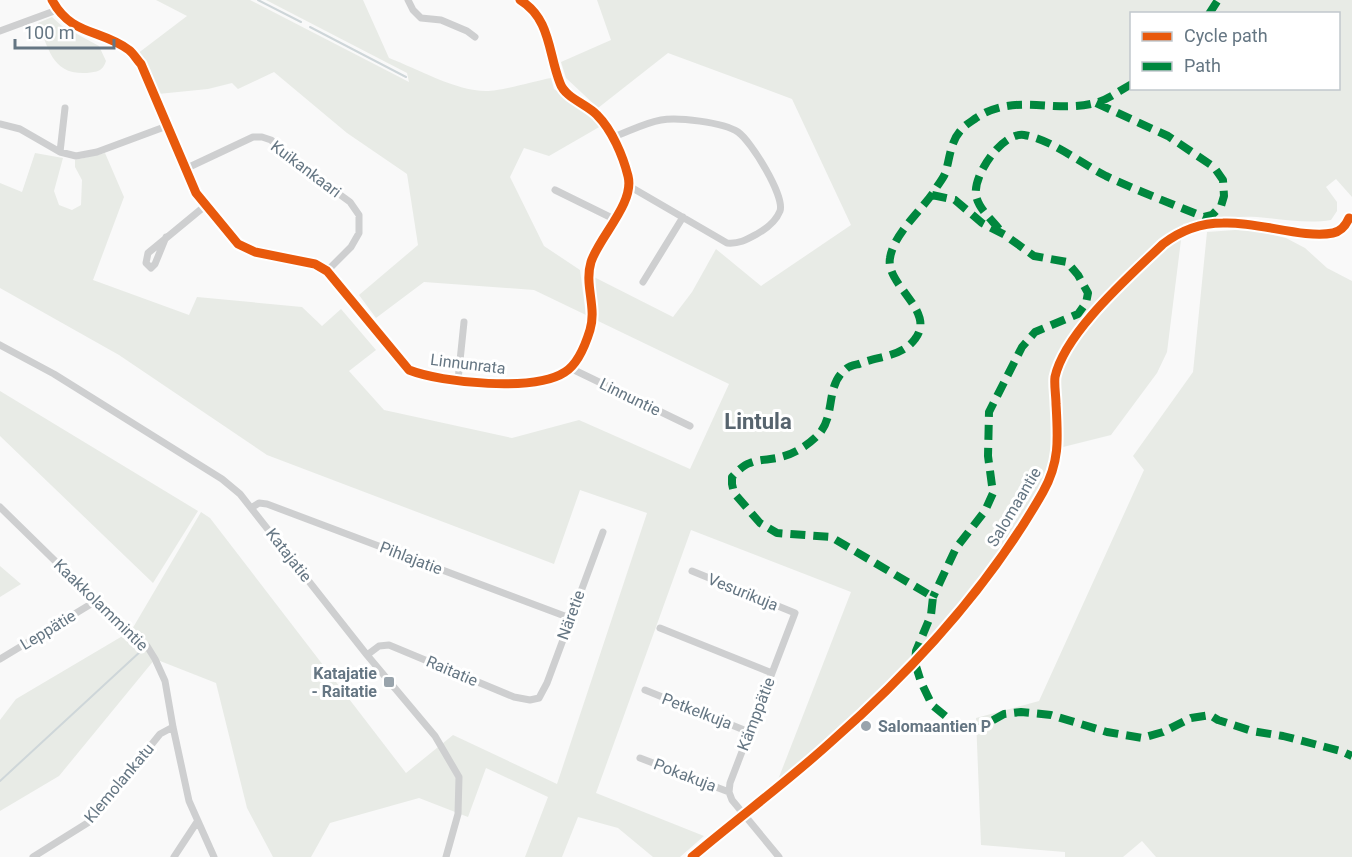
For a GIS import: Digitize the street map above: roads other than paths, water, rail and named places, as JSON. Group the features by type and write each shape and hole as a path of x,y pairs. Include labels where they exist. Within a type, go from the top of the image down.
{"street":[{"path":"52,0 66,20 77,27 121,45 131,52 141,64 196,193 242,247 255,252 315,264 327,271"},
{"path":"408,0 413,10 421,18 441,20 467,31 474,37"},
{"path":"520,0 537,14 544,26 562,88 597,114 613,137 628,176 629,186 626,198 592,261 588,275 593,315 580,355 570,368"},
{"path":"0,32 57,10"},
{"path":"60,152 65,108"},
{"path":"613,137 659,120 676,119 725,126 737,131 747,140 781,201 780,210 774,221 761,232 738,244 727,243 629,186"},
{"path":"0,124 20,129 60,152 76,156 97,152 167,126"},
{"name":"Kuikankaari","path":"185,169 253,137 271,140 350,202 358,215 359,233 351,247 327,271"},
{"path":"555,190 614,219"},
{"path":"166,237 205,206"},
{"path":"643,282 683,217"},
{"name":"Salomaantie","path":"692,857 833,741 909,670 981,585 1012,542 1044,490 1055,465 1059,448 1055,378 1064,356 1093,313 1127,278 1163,244 1176,234 1193,227 1221,222 1245,223 1313,233 1335,233 1346,226 1349,218"},
{"name":"Linnunrata","path":"327,271 409,370 458,380 514,385 556,376 570,368"},
{"path":"458,380 464,322"},
{"name":"Katajatie","path":"0,345 54,374 222,479 240,494 367,655 435,736 459,777 458,814 446,857"},
{"name":"Linnuntie","path":"570,368 690,426"},
{"name":"Pihlajatie","path":"251,508 259,503 267,504 570,618"},
{"name":"Kaakkolammintie","path":"0,507 96,601 147,646 155,659 165,681 172,727 189,801 214,857"},
{"name":"Näretie","path":"539,698 547,683 603,532"},
{"name":"Vesurikuja","path":"692,571 795,613"},
{"name":"Leppätie","path":"0,659 96,601"},
{"name":"Kämppätie","path":"729,792 730,783 795,613"},
{"path":"660,628 772,674"},
{"name":"Raitatie","path":"367,655 379,646 389,645 514,697 530,700 539,698"},
{"name":"Petkelkuja","path":"645,690 749,732"},
{"name":"Klemolankatu","path":"33,857 89,822 160,734 172,727"},
{"name":"Pokakuja","path":"640,758 729,792"},
{"path":"729,792 742,814 779,857"},
{"path":"174,857 197,822"}],"waterway":[{"path":"258,0 301,22"},
{"path":"310,27 406,77"},
{"path":"0,781 142,650"}],"place":[{"name":"Katajatie - Raitatie","path":"389,682"},
{"name":"Salomaantien P","path":"866,726"}],"district":[{"name":"Lintula","path":"758,421"}]}
